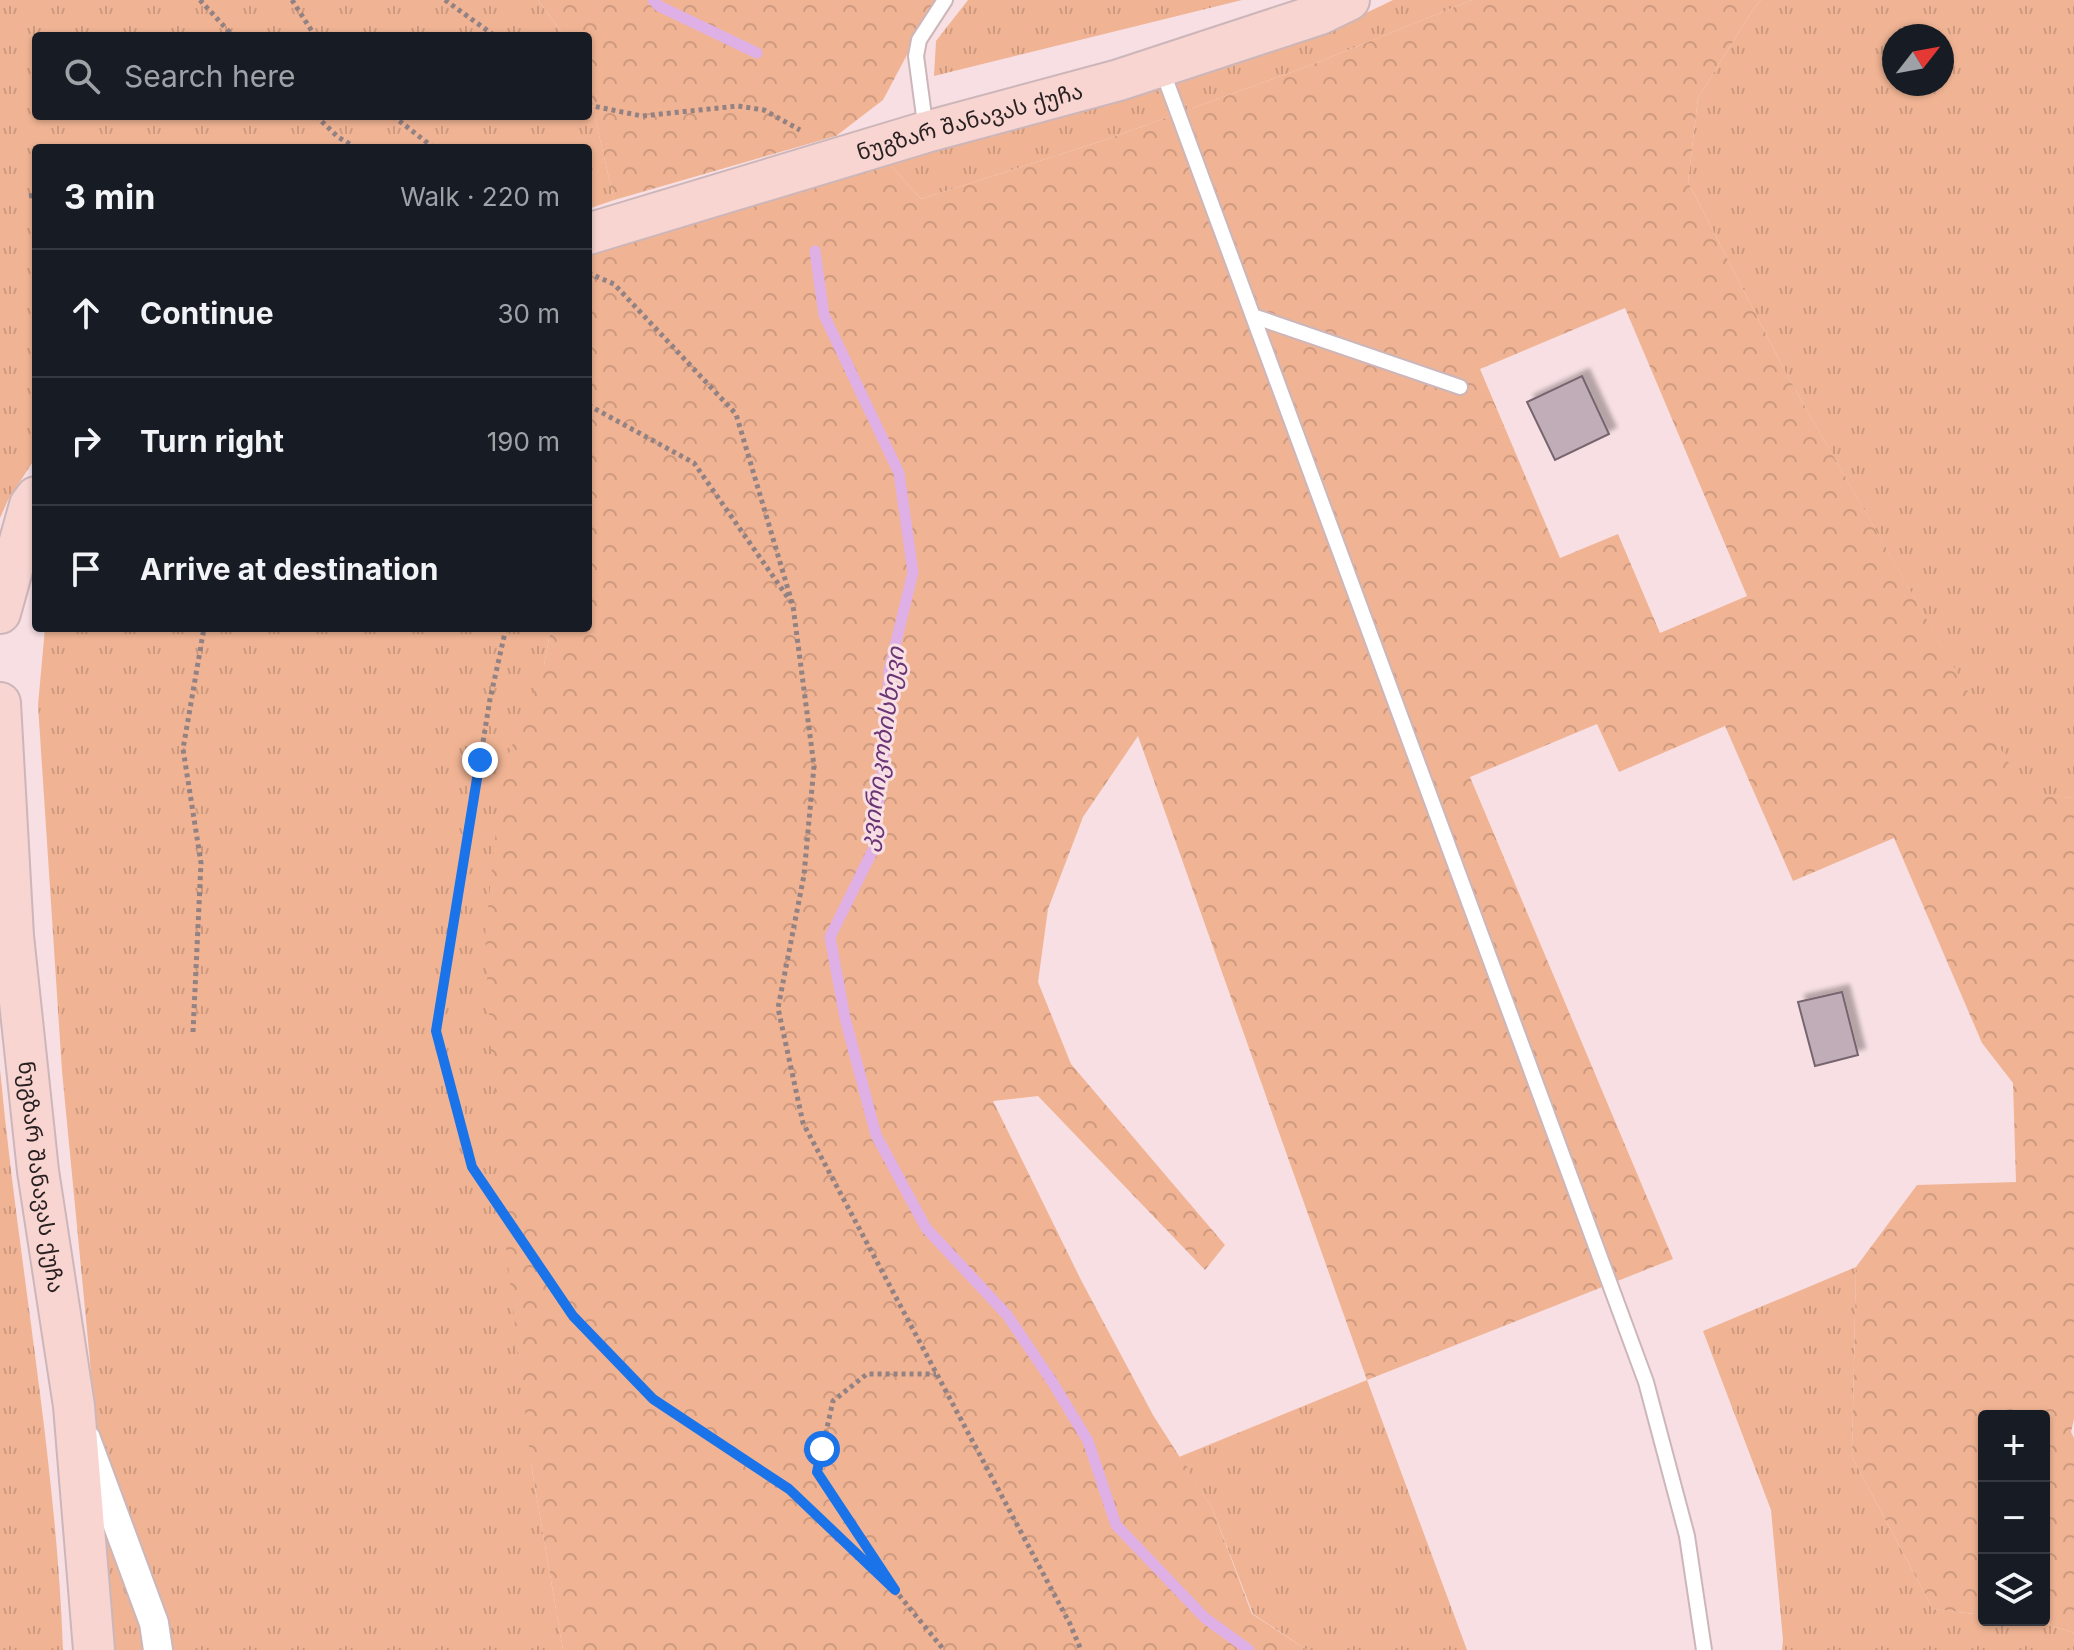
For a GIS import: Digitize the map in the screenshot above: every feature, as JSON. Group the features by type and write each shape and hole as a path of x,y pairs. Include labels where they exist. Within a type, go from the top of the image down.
{"main road":[{"name":"ნუგზარ შანავას ქუჩა","path":"592,233 926,132 1119,80 1320,14 1349,0"},
{"path":"0,613 32,502"},
{"name":"ნუგზარ შანავას ქუჩა","path":"0,703 18,983 38,1171 74,1406 94,1650"}],"street":[{"path":"74,1406 154,1623 158,1650"}],"lane":[{"path":"926,132 916,56 919,40 945,0"},
{"path":"1160,67 1646,1382 1687,1536 1704,1650"},
{"path":"1253,316 1460,387"}],"path":[{"path":"200,0 229,32"},
{"path":"292,0 312,32"},
{"path":"445,0 489,32"},
{"path":"592,106 642,116 738,106 764,110 848,157"},
{"path":"320,120 350,144"},
{"path":"398,120 429,144"},
{"path":"592,275 614,284 736,414 793,606 814,766 804,875 778,1008 803,1123 1070,1624 1081,1650"},
{"path":"592,408 694,463 793,606"},
{"path":"193,1032 201,863 183,749 203,632"},
{"path":"505,632 490,699 436,1031 472,1167 573,1316 653,1399 789,1489 895,1590"},
{"path":"936,1374 867,1374 833,1401 817,1472 895,1590 944,1650"}],"green space":[{"path":"0,0 538,0 561,32 32,32 32,120 592,120 592,104 614,200 592,208 592,144 32,144 32,463 0,518"},
{"path":"538,0 936,0 883,100 836,136 614,200 592,104 592,32 561,32"},
{"path":"968,0 1242,0 934,76 936,41"},
{"path":"1393,0 1472,0 1311,65 1105,140 921,199 883,157 1316,37"},
{"path":"1472,0 1761,0 1698,98 1688,182 1787,375 2026,793 2074,798 2074,1419 2071,1432 2074,1438 2074,1633 2050,1625 2050,1410 1978,1410 1978,1614 1933,1609 1852,1457 1856,1267 1917,1185 2016,1182 2013,1083 1982,1043 1894,838 1793,881 1725,726 1619,772 1597,724 1470,777 1673,1259 1367,1380 1138,736 1083,817 1048,909 1038,982 1071,1064 1225,1245 1205,1270 1038,1096 993,1101 1081,1280 1153,1415 1212,1508 1252,1614 1307,1650 563,1650 531,1464 503,1221 485,937 502,771 544,665 550,632 592,632 592,249 883,157 921,199 1105,140 1311,65","holes":["1625,308 1747,596 1660,633 1618,534 1560,558 1480,369"]},
{"path":"1761,0 2074,0 2074,798 2026,794 1787,375 1688,182 1698,98"},
{"path":"45,632 550,632 544,665 531,1464 563,1650 110,1650 90,1361 62,1071 38,705"},
{"path":"0,1069 53,1504 63,1650 0,1650"},
{"path":"1856,1267 1852,1457 1933,1609 1978,1614 1978,1626 2050,1625 2074,1633 2074,1650 1782,1650 1771,1510 1703,1331"},
{"path":"1367,1380 1467,1650 1307,1650 1253,1614 1212,1508 1179,1457"}],"building":[{"path":"1582,376 1609,434 1555,460 1527,402"},
{"path":"1842,992 1858,1055 1815,1066 1798,1002"}],"waterway":[{"path":"653,0 659,6 757,53"},
{"name":"კვირიკობისხევი","path":"815,251 824,315 899,473 913,572 889,671 886,741 873,850 830,937 845,1018 876,1135 926,1228 1007,1315 1053,1383 1088,1441 1116,1525 1205,1618 1249,1650"}],"route":[{"path":"480,760 436,1031 472,1167 573,1316 653,1399 789,1489 895,1590 817,1472 822,1449"}]}
